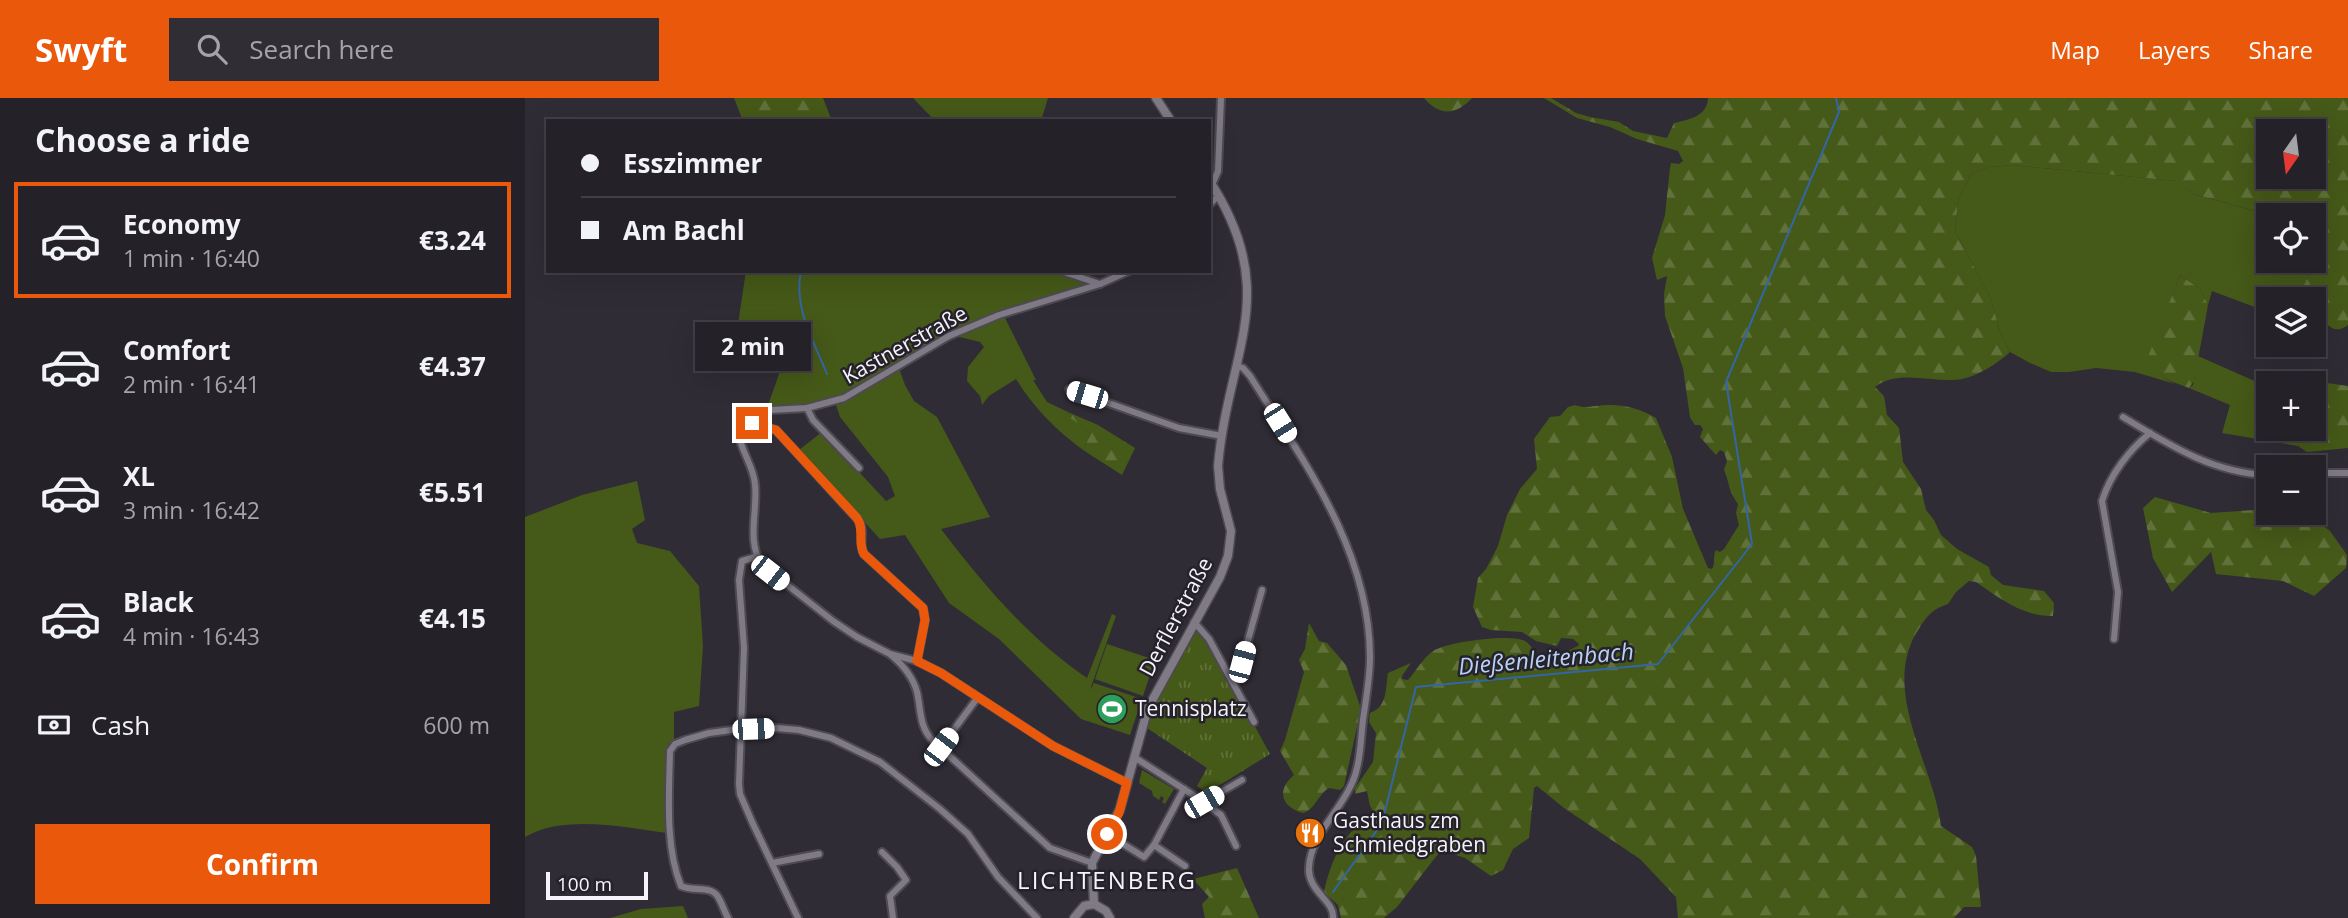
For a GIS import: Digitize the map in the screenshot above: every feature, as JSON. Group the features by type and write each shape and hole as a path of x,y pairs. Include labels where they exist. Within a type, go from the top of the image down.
{"street":[{"path":"1156,98 1170,119"},
{"path":"1211,183 1219,170 1221,98"},
{"name":"Derflerstraße","path":"1094,904 1093,863 1119,813 1150,702 1223,570 1231,546 1231,526 1218,473 1222,436 1247,317 1247,280 1239,237 1211,183"},
{"path":"1211,203 1219,195"},
{"path":"1067,273 1100,284"},
{"name":"Kastnerstraße","path":"741,415 753,411 827,404 853,394 949,336 1125,273"},
{"path":"1237,366 1250,376 1335,515 1365,604 1370,668 1355,778 1344,801 1319,836 1309,863 1312,884 1332,909 1333,918"},
{"path":"1069,389 1169,425 1222,436"},
{"path":"807,408 813,420 859,468"},
{"path":"917,661 925,620 923,608 864,554 861,547 860,522 790,445 772,428 752,423 741,415 739,438 756,486 753,537 756,557 770,573 834,621 890,654 910,675 916,690 923,726 928,735 1050,848 1093,863"},
{"path":"2123,417 2200,461 2234,472 2256,474"},
{"path":"2114,639 2118,592 2102,501 2105,490 2130,453 2150,433"},
{"path":"2326,473 2348,472"},
{"path":"756,557 742,561 739,577 744,648 739,729 740,793 798,918"},
{"path":"1229,674 1239,671 1262,590"},
{"path":"1194,622 1209,639 1254,722"},
{"path":"890,654 917,661 941,673 1053,746 1127,783"},
{"path":"941,747 978,697"},
{"path":"728,918 717,894 711,890 687,889 681,886 677,877 670,834 670,751 675,744 709,733 776,728 825,736 880,762 968,834 998,877 1037,918"},
{"path":"1134,757 1221,815 1236,846"},
{"path":"1204,802 1242,779"},
{"path":"1107,834 1145,857 1184,789"},
{"path":"1154,845 1185,866"},
{"path":"881,852 898,867 906,880 890,896 893,918"},
{"path":"772,863 819,854"},
{"path":"1074,918 1084,906 1094,904 1106,911 1111,918"}],"green space":[{"path":"734,98 823,98 831,119 742,119"},
{"path":"913,98 1048,98 1042,119 933,119"},
{"path":"1424,98 1472,98 1460,108 1448,112 1436,108"},
{"path":"1544,98 1551,98 1576,113 1619,122 1633,131 1667,138 1674,123 1691,119 1701,113 1708,98 2348,98 2348,325 2343,328 2334,329 2326,324 2326,287 2302,287 2309,273 2326,273 2326,203 2256,203 2256,211 2193,194 2176,181 2012,165 1990,167 1972,173 1958,201 1955,231 1991,299 2001,335 2010,352 1988,368 1962,379 1895,378 1875,387 1884,396 1887,415 1899,428 1903,462 1921,489 1926,510 1941,535 1957,549 1989,567 1991,575 2003,585 2044,591 2054,603 2053,616 2032,613 2012,605 1976,582 1969,581 1956,592 1948,604 1925,619 1909,650 1904,675 1912,725 1941,826 1972,847 1976,856 1981,907 1964,907 1954,918 1678,918 1676,897 1640,859 1564,808 1537,786 1534,788 1529,838 1513,849 1503,870 1491,876 1465,858 1441,850 1397,907 1384,918 1341,918 1338,905 1324,892 1341,846 1355,828 1374,813 1367,791 1355,794 1355,788 1373,762 1376,733 1369,722 1370,713 1383,702 1388,673 1411,663 1402,676 1402,679 1408,680 1433,651 1464,642 1493,638 1518,639 1529,644 1539,659 1547,663 1579,644 1573,639 1561,638 1557,646 1536,641 1522,632 1482,627 1473,607 1478,578 1498,546 1507,515 1520,489 1537,469 1534,439 1550,417 1560,416 1568,407 1575,405 1612,405 1642,411 1656,418 1672,457 1683,509 1708,568 1713,567 1716,550 1720,552 1724,549 1739,525 1736,513 1738,504 1724,470 1727,461 1724,452 1720,450 1716,455 1700,437 1703,429 1700,425 1695,425 1690,417 1683,368 1665,316 1667,276 1657,280 1652,258 1665,215 1671,163 1679,164 1683,161 1678,151 1637,139 1610,127 1577,118"},
{"path":"2012,165 2177,181 2193,194 2256,211 2256,273 2309,273 2308,277 2302,287 2256,287 2256,308 2212,291 2208,305 2200,289 2180,275 2149,357 2165,379 2175,384 2135,372 2096,368 2051,372 2010,352 2001,335 1991,299 1955,231 1958,201 1972,173 1990,167"},
{"path":"746,273 1073,273 1092,277 1099,282 986,317 952,332 848,394 817,404 767,408 790,343 748,328 736,337"},
{"path":"2180,275 2200,289 2208,305 2194,381 2189,388 2165,379 2148,357"},
{"path":"1004,316 1036,380 1033,380 1047,402 1070,413 1066,414 1091,433 1083,450 1046,418 1016,379 989,396 982,405 980,396 967,381 968,367 984,347 980,342 956,336"},
{"path":"2198,356 2256,382 2256,439 2222,433 2230,405 2189,388 2193,385"},
{"path":"901,367 905,385 914,401 937,417 990,517 941,529 1008,610 1046,646 1087,678 1112,614 1116,616 1090,690 1094,683 1142,699 1130,735 1081,719 999,639 949,603 905,535 880,539 799,450 822,432 886,501 895,496 888,477 840,417 836,405"},
{"path":"2326,384 2348,386 2348,448 2307,452 2298,446 2300,441 2326,441"},
{"path":"1070,413 1098,425 1135,448 1122,475 1083,450 1091,433 1065,414"},
{"path":"2269,441 2300,441 2298,446"},
{"path":"637,481 645,520 632,529 637,543 670,551 699,586 703,646 699,706 674,712 674,740 668,749 667,833 576,824 540,830 525,837 525,517 582,495"},
{"path":"2155,497 2211,513 2256,510 2256,525 2322,525 2330,531 2347,555 2346,568 2314,596 2283,581 2216,574 2211,552 2172,592 2153,558 2143,508"},
{"path":"1309,623 1319,641 1327,643 1346,665 1361,709 1344,786 1340,790 1329,788 1303,813 1290,807 1283,797 1285,786 1294,775 1280,751 1304,672 1299,660 1305,649"},
{"path":"1196,631 1208,641 1270,754 1207,793 1197,786 1207,768 1147,728 1154,702"},
{"name":"Tennisplatz","path":"1107,644 1155,660 1143,696 1095,679"},
{"path":"1142,770 1174,789 1165,804 1162,802 1164,798 1161,796 1159,800 1153,796 1152,791 1139,783"},
{"path":"1237,868 1259,918 1205,918 1202,904 1209,897 1193,879"},
{"path":"683,906 688,918 610,918 641,909"}],"waterway":[{"name":"Dießenleitenbach","path":"1333,892 1382,823 1416,687 1658,664 1752,544 1726,382 1839,112 1836,98"},
{"path":"801,273 799,285 802,311 827,374"}],"place":[{"name":"Tennisplatz","path":"1112,709"},
{"name":"Gasthaus zm Schmiedgraben","path":"1310,833"}],"district":[{"name":"LICHTENBERG","path":"1107,881"}],"route":[{"path":"752,423 776,430 860,522 861,547 864,554 923,608 925,620 917,661 941,673 1053,746 1127,783 1119,813 1107,834"}]}
